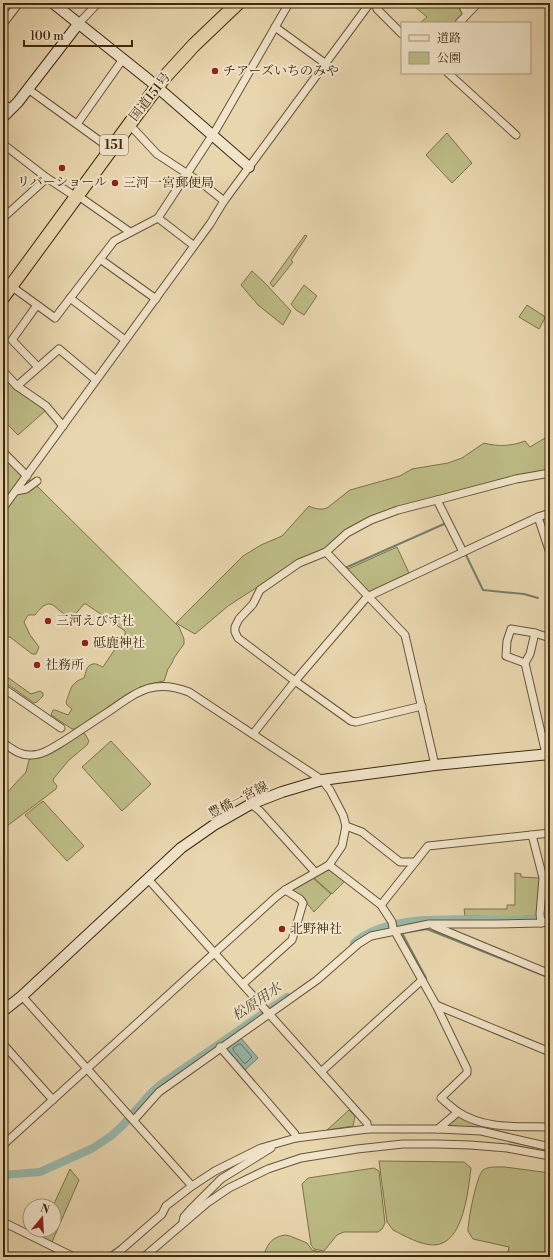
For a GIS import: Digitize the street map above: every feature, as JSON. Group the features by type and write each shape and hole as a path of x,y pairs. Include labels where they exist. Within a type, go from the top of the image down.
{"highway":[{"name":"国道151号","path":"3,297 157,87 194,45 238,3"}],"main road":[{"path":"53,3 157,87 249,168"},
{"path":"3,117 7,106 28,89 79,23"},
{"name":"豊橋一宮線","path":"3,1011 22,996 181,848 230,815 252,804 282,792 322,780 435,765 548,754"}],"street":[{"path":"3,24 19,3"},
{"path":"79,23 98,3"},
{"path":"11,286 55,318 114,241 158,218 219,125 289,3"},
{"path":"3,508 156,299 193,245 210,224 224,201 370,3"},
{"path":"375,3 377,9 401,33"},
{"path":"461,3 467,14"},
{"path":"460,22 478,3"},
{"path":"275,27 326,64"},
{"path":"77,124 123,59"},
{"path":"449,74 516,135"},
{"path":"28,89 111,149"},
{"path":"129,124 157,154 188,174 224,201"},
{"path":"3,144 47,178 77,196 130,232"},
{"path":"3,217 47,178"},
{"path":"158,218 193,245"},
{"path":"100,259 156,299"},
{"path":"70,298 126,340"},
{"path":"37,305 12,340 38,367"},
{"path":"17,386 59,349 96,380"},
{"path":"3,371 17,386 46,406 63,426"},
{"path":"3,452 27,476"},
{"path":"422,706 356,722 352,721 295,681 238,638 235,632 235,627 239,619 253,604 260,590 299,563 326,552 347,533 371,520 398,510 516,479 550,473"},
{"path":"16,491 26,489 37,482"},
{"path":"438,500 463,552"},
{"path":"253,734 295,681 367,597 538,517 550,513"},
{"path":"538,517 550,553"},
{"path":"326,552 367,597 405,635 435,765"},
{"path":"525,663 506,656 507,641 511,629 535,633 550,638"},
{"path":"535,633 530,654 525,663 548,754"},
{"path":"3,743 22,754 30,755 47,751 85,728 134,694 148,688 166,686 189,692 322,780 330,790 343,815 346,826 342,846 329,865 285,890 3,1145"},
{"path":"3,688 61,728"},
{"path":"252,804 315,872"},
{"path":"346,826 362,832 400,862 415,862"},
{"path":"381,905 428,846 550,833"},
{"path":"532,835 543,878 540,914 542,923"},
{"path":"329,865 381,905 436,1005 467,1069 467,1073 441,1098 458,1112 475,1120 500,1126 550,1127"},
{"path":"148,879 367,1122 368,1129"},
{"path":"243,984 292,940 303,903 300,899 285,890"},
{"path":"134,1120 159,1092 220,1047 317,980 358,944 371,936 394,927 429,924 542,923 550,921"},
{"path":"429,924 550,974"},
{"path":"322,1071 422,980"},
{"path":"22,996 192,1186"},
{"path":"436,1005 550,1052"},
{"path":"3,1044 53,1100"},
{"path":"220,1047 295,1134 296,1138"},
{"path":"438,1129 458,1112"},
{"path":"111,1257 162,1214 166,1206 192,1186 244,1155 275,1143 296,1138 368,1129 438,1129 480,1130 550,1147"},
{"path":"185,1223 183,1221 184,1217 221,1179 273,1146 275,1143"},
{"path":"144,1257 207,1203 228,1188 268,1169 300,1158 403,1144 470,1145 507,1148 550,1156"},
{"path":"3,1222 74,1257"}],"green space":[{"path":"410,3 456,3 464,14 457,22 421,22 427,17"},
{"path":"447,133 472,163 452,183 426,155"},
{"path":"305,235 307,236 291,260 293,262 273,287 270,283"},
{"path":"252,271 291,311 283,325 258,305 241,285"},
{"path":"304,285 317,296 304,315 296,310 291,304"},
{"path":"527,305 545,318 539,329 519,317"},
{"path":"3,375 46,410 18,435 8,425 3,430"},
{"path":"550,435 550,470 398,507 324,549 299,560 228,606 195,634 176,623 243,556 261,545 282,536 309,506 318,509 327,508 350,490 400,476 412,469 448,463 462,458 484,443 505,445 525,441 530,447"},
{"path":"3,456 23,476 36,485 179,627 184,639 184,644 168,669 164,681 140,687 75,729 72,729 51,715 53,710 68,715 72,709 66,702 73,684 84,678 89,666 95,664 103,667 125,634 125,631 86,604 84,604 73,617 67,615 50,604 46,604 35,615 28,615 24,622 30,635 39,647 36,654 32,654 10,637 8,637 3,643"},
{"path":"397,547 409,573 368,592 348,571 348,569"},
{"path":"3,674 31,694 40,691 43,693 43,696 34,703 3,681"},
{"path":"81,733 85,734 89,741 87,745 69,760 54,778 53,781 57,786 56,789 3,829 3,797 26,772 29,760 49,754"},
{"path":"111,741 151,784 122,811 82,767"},
{"path":"43,801 84,846 67,861 25,815"},
{"path":"327,870 330,870 345,881 332,894 314,878"},
{"path":"515,873 521,874 521,877 541,878 538,915 517,917 465,916 464,909 507,909 507,905 515,905"},
{"path":"313,878 331,894 314,912 306,902 291,891"},
{"path":"349,1110 355,1116 353,1126 327,1130"},
{"path":"458,1116 486,1126 484,1128 449,1126 448,1124"},
{"path":"379,1161 464,1162 471,1168 463,1214 452,1236 444,1242 429,1245 413,1240 393,1230 387,1222"},
{"path":"505,1167 550,1173 550,1257 507,1257 509,1247 473,1239 468,1231 473,1199 480,1174 483,1170 488,1168"},
{"path":"374,1168 379,1171 385,1223 382,1229 378,1232 344,1232 337,1235 324,1251 314,1249 311,1245 302,1184 308,1178"},
{"path":"70,1169 79,1180 62,1219 62,1198 57,1198"},
{"path":"285,1235 307,1243 312,1250 324,1253 324,1257 263,1257 270,1242 280,1236"},
{"path":"43,1238 54,1238 52,1242"}],"water":[{"path":"241,1038 258,1058 245,1070 226,1048"}],"waterway":[{"path":"345,568 444,524"},
{"path":"465,553 483,590 524,594 538,598"},
{"name":"松原用水","path":"354,943 370,933 388,926 409,921 455,919 521,920 550,917"},
{"path":"426,978 402,933 427,929 550,978"},
{"name":"松原用水","path":"3,1175 40,1172 93,1148 111,1136 122,1126 151,1093 161,1084 287,997"}],"place":[{"name":"チアーズいちのみや","path":"215,71"},
{"name":"リバーショール","path":"62,168"},
{"name":"三河一宮郵便局","path":"115,183"},
{"name":"三河えびす社","path":"48,621"},
{"name":"砥鹿神社","path":"85,643"},
{"name":"社務所","path":"37,665"},
{"name":"北野神社","path":"282,929"}]}
